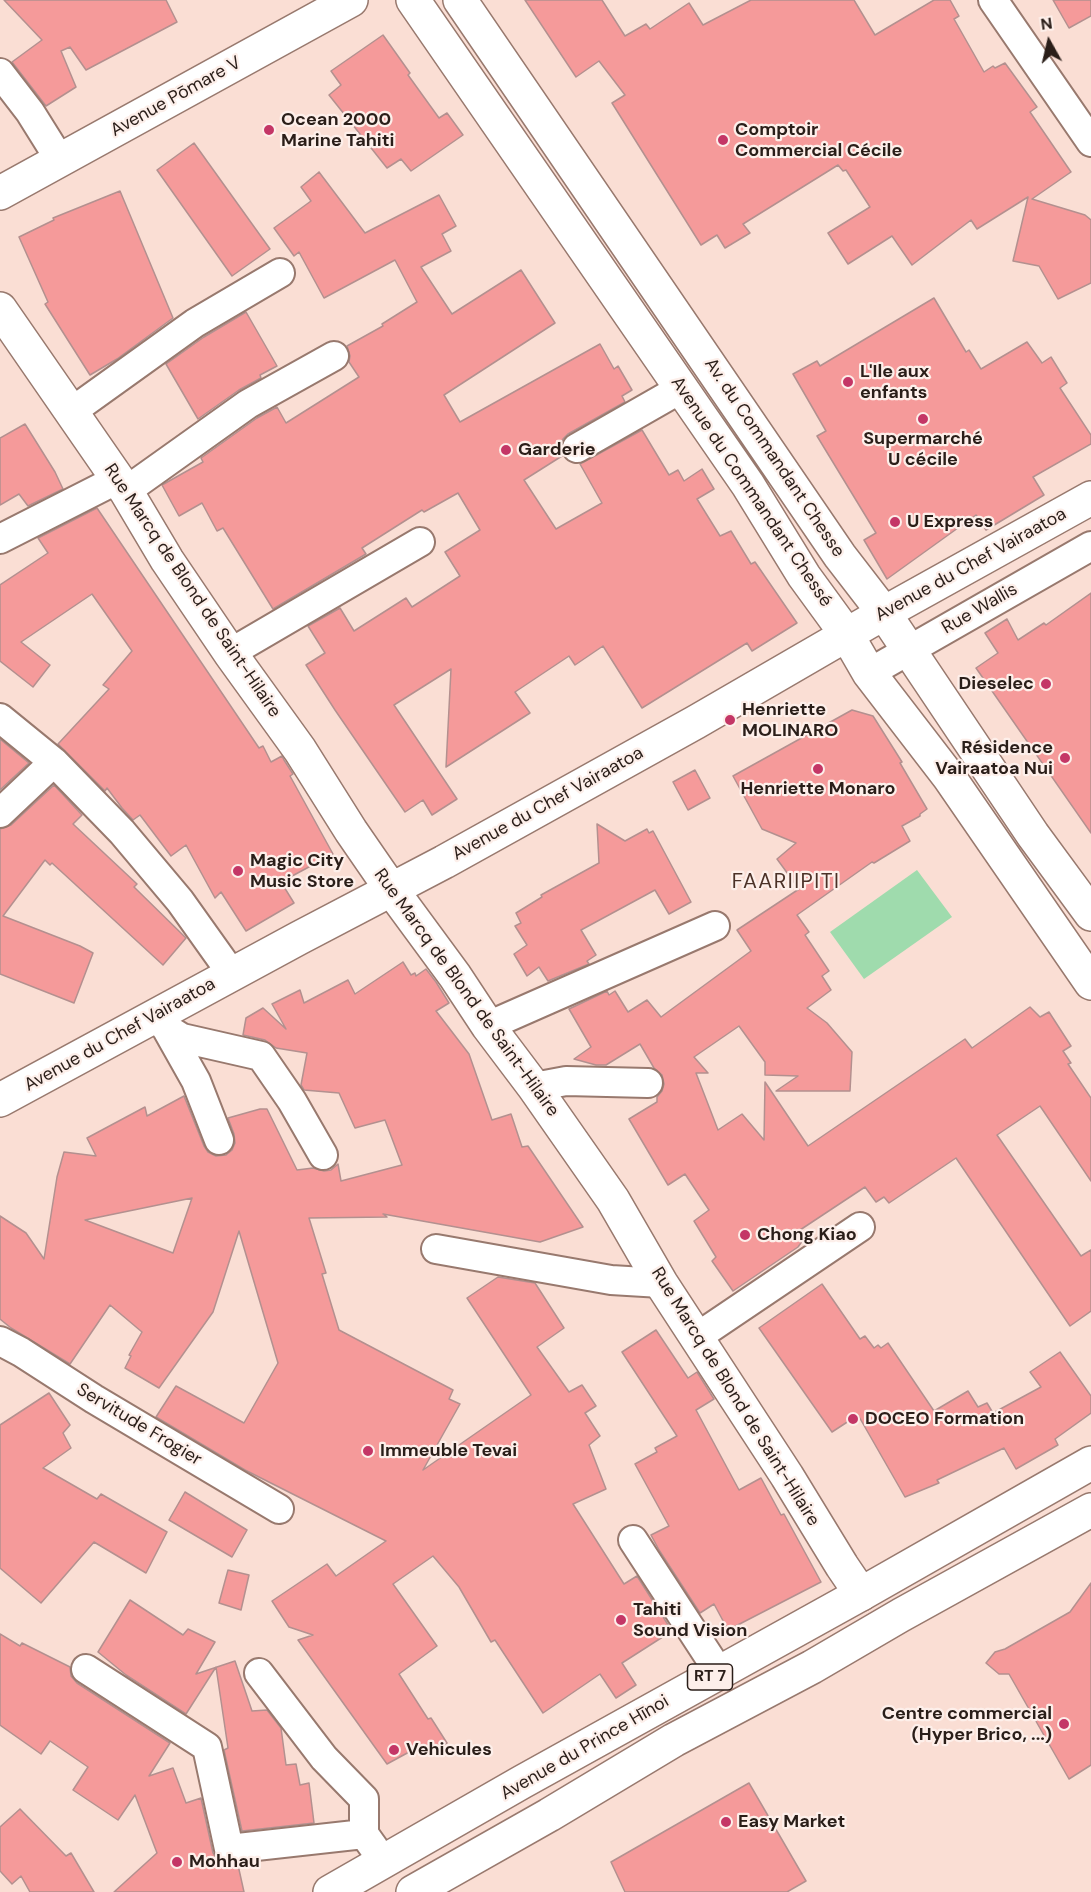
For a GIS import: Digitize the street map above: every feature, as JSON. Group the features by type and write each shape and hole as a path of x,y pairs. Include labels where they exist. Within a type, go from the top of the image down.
{"main road":[{"name":"Avenue Pōmare V","path":"0,193 351,0"},
{"name":"Avenue du Commandant Chessé","path":"413,0 748,485 804,576 847,635 869,673 949,777 1091,983"},
{"name":"Av. du Commandant Chesse","path":"460,0 840,556 884,613 1033,835 1091,914"},
{"path":"529,166 560,147"},
{"name":"Rue Marcq de Blond de Saint-Hilaire","path":"0,309 122,485 167,560 300,750 391,890 456,976 488,1026 613,1200 661,1283 861,1594"},
{"name":"Avenue du Chef Vairaatoa","path":"0,1100 163,1021 232,974 444,862 1091,498"},
{"name":"Avenue du Prince Hīnoi","path":"330,1892 1091,1463"},
{"name":"Avenue du Prince Hīnoi","path":"422,1890 674,1740 812,1667 1091,1510"},
{"path":"422,1890 432,1861 446,1844 512,1803 522,1794 522,1782"}],"street":[{"path":"993,0 1091,142"},
{"path":"0,74 30,112 60,160"},
{"path":"71,412 195,323 280,273"},
{"path":"0,539 122,485 248,404 334,356"},
{"path":"577,448 682,388"},
{"path":"230,653 420,542"},
{"name":"Rue Wallis","path":"869,673 1091,546"},
{"path":"0,718 54,762 122,832 180,901 232,974"},
{"path":"0,813 54,762"},
{"path":"488,1026 715,926"},
{"path":"163,1021 196,1081 219,1140"},
{"path":"163,1021 182,1038 261,1056 292,1101 323,1155"},
{"path":"534,1087 566,1081 648,1083"},
{"path":"697,1337 770,1290 860,1227"},
{"path":"436,1249 611,1280 661,1283"},
{"name":"Servitude Frogier","path":"0,1341 279,1509"},
{"path":"633,1540 719,1672"},
{"path":"86,1669 207,1747 229,1849 364,1834"},
{"path":"259,1673 324,1758 364,1799 364,1834 385,1861"}],"green space":[{"path":"917,870 952,917 864,979 830,932"}],"building":[{"path":"4,0 166,0 177,22 86,70 70,47 61,51 76,87 46,106 12,62 42,40"},
{"path":"525,0 602,0 625,36 646,24 650,29 689,3 703,25 751,0 854,0 875,35 934,0 950,0 959,16 954,19 984,72 993,66 995,68 1005,63 1037,107 1030,112 1071,172 1032,199 1085,215 1091,220 1091,283 1058,299 1039,266 1013,261 1028,197 977,229 971,220 912,265 892,236 848,264 828,233 870,207 846,170 843,171 838,165 743,224 750,233 725,248 717,235 701,245 612,103 625,95 599,61 576,77"},
{"path":"1053,0 1091,0 1091,16 1069,28"},
{"path":"383,35 439,118 447,113 463,135 411,171 401,159 387,168 329,95 341,85 331,71"},
{"path":"194,143 270,249 232,276 157,170"},
{"path":"319,172 365,233 439,195 456,226 442,234 451,251 421,267 452,314 521,270 555,323 444,395 460,422 600,344 614,369 618,366 632,390 622,396 625,402 568,434 563,439 562,456 524,480 556,529 602,503 580,464 642,430 669,475 678,470 684,481 702,469 714,489 697,499 720,536 731,531 751,564 755,562 797,623 752,651 747,643 642,708 603,646 575,665 569,656 515,692 530,713 446,767 451,669 394,705 457,799 432,815 423,800 405,812 306,665 325,653 308,626 340,608 354,631 406,598 412,607 460,576 445,552 480,530 458,493 424,512 422,510 362,548 366,554 273,609 223,528 217,531 202,503 179,516 162,485 203,462 201,458 257,418 277,407 286,423 359,377 349,362 347,346 383,326 382,324 417,302 395,260 324,298 299,252 294,256 274,228 311,201 301,187"},
{"path":"120,191 173,318 117,359 90,375 45,304 48,302 19,237 54,220 53,218"},
{"name":"Supermarché U cécile","path":"934,298 966,352 969,350 981,369 1027,342 1042,363 1051,357 1067,383 1060,388 1091,435 1091,444 1033,477 1044,495 986,530 976,515 887,579 864,540 876,533 817,436 826,431 793,374 817,361 820,366"},
{"path":"246,312 277,366 260,375 261,378 239,390 198,419 166,364 204,337"},
{"path":"25,424 63,489 28,506 19,494 0,505 0,438"},
{"path":"97,508 259,748 263,746 271,762 282,756 293,774 290,776 333,854 281,882 294,903 246,931 221,892 215,898 186,845 171,856 140,815 133,820 107,788 105,791 58,744 109,689 103,685 132,651 92,594 21,642 50,665 33,687 0,661 0,585 48,553 38,538"},
{"name":"Résidence Vairaatoa Nui","path":"1091,593 1091,833 976,668 998,653 985,633 1007,619 1018,640 1044,623 1046,625"},
{"path":"852,710 873,716 902,762 900,763 927,809 920,816 902,826 910,841 874,863 872,862 797,915 809,932 805,935 829,971 822,976 831,990 807,1008 827,1023 852,1052 850,1091 776,1091 798,1076 765,1075 765,1062 739,1026 694,1057 708,1073 696,1073 718,1130 742,1114 764,1140 765,1082 808,1146 965,1039 972,1048 1030,1007 1040,1017 1049,1012 1071,1046 1063,1051 1071,1063 1068,1064 1091,1098 1091,1181 1040,1106 997,1135 1081,1256 1091,1250 1091,1311 1070,1326 956,1158 889,1203 884,1197 876,1202 865,1187 797,1232 803,1240 798,1247 733,1291 712,1261 716,1257 694,1221 709,1210 685,1174 668,1185 629,1119 657,1102 657,1097 664,1084 662,1075 654,1068 640,1044 606,1065 596,1065 574,1059 591,1047 569,1009 607,991 609,995 615,991 628,1012 647,1000 661,1017 751,951 737,930 799,889 777,859 796,843 762,829 733,776"},
{"path":"0,739 29,763 0,790"},
{"path":"695,770 710,798 688,810 673,782"},
{"path":"54,785 82,815 73,824 137,884 134,887 186,938 163,965 52,863 50,865 45,860 3,916 93,953 74,1003 0,974 0,829 11,825"},
{"path":"597,824 625,841 647,829 649,833 653,831 691,902 669,914 655,890 581,930 596,955 587,961 589,964 548,981 539,967 527,976 514,954 527,945 515,926 521,923 516,913 542,897 541,895 599,863"},
{"path":"403,962 411,975 415,973 416,976 426,969 449,1003 436,1011 469,1054 492,1120 511,1114 522,1147 528,1146 583,1227 540,1242 383,1214 387,1217 309,1218 326,1273 322,1274 339,1330 453,1390 449,1399 460,1404 423,1470 531,1395 467,1298 498,1277 535,1283 564,1328 537,1347 569,1392 582,1385 596,1406 585,1413 600,1436 589,1445 606,1489 573,1504 624,1584 637,1576 672,1631 622,1663 636,1685 616,1698 600,1674 543,1713 495,1640 491,1642 459,1587 433,1556 393,1584 437,1646 399,1674 428,1719 431,1718 447,1743 428,1755 422,1745 387,1764 298,1640 313,1635 289,1627 272,1601 327,1564 336,1576 386,1541 245,1470 156,1417 176,1386 244,1423 278,1363 239,1231 213,1312 159,1388 125,1368 131,1356 129,1355 142,1332 110,1305 70,1364 0,1319 0,1216 26,1233 44,1259 57,1177 64,1152 96,1156 87,1138 145,1107 147,1116 184,1096 204,1146 208,1152 216,1156 226,1155 235,1143 228,1118 267,1109 297,1170 313,1168 331,1170 338,1164 341,1181 402,1165 385,1120 355,1128 339,1093 304,1090 301,1085 307,1053 276,1048 265,1040 243,1035 246,1018 263,1008 286,1029 272,1004 300,990 304,1003 348,980 355,994","holes":["192,1198 173,1253 85,1220"]},
{"path":"822,1284 860,1339 865,1336 874,1348 878,1345 881,1348 888,1343 934,1411 968,1391 978,1407 987,1403 993,1413 1041,1387 1030,1372 1060,1352 1091,1396 1091,1413 1055,1439 1058,1445 1016,1469 1004,1448 937,1480 939,1483 905,1497 858,1415 832,1432 759,1328"},
{"path":"656,1330 688,1378 697,1372 714,1399 696,1410 739,1490 761,1478 781,1515 784,1514 821,1582 728,1630 714,1604 700,1613 651,1535 669,1526 635,1464 657,1452 655,1448 677,1436 622,1352"},
{"path":"49,1393 70,1425 63,1433 71,1448 43,1468 97,1499 101,1494 167,1532 146,1573 94,1542 41,1603 0,1568 0,1425"},
{"path":"185,1492 247,1530 232,1557 169,1520"},
{"path":"228,1570 249,1575 241,1610 219,1603"},
{"name":"Centre commercial (Hyper Brico, ...)","path":"1091,1583 1091,1765 1069,1779 1009,1674 999,1674 986,1663 995,1652 1005,1649 1070,1612"},
{"path":"130,1600 183,1635 188,1629 215,1642 196,1674 216,1667 186,1714 126,1675 98,1652"},
{"path":"0,1634 20,1646 22,1643 70,1667 71,1676 77,1683 170,1743 149,1776 173,1768 186,1803 201,1798 213,1853 222,1864 238,1865 244,1892 114,1892 157,1853 135,1795 118,1820 73,1790 88,1767 50,1741 41,1754 0,1725"},
{"path":"235,1661 252,1711 267,1710 281,1728 286,1765 296,1764 300,1785 309,1783 314,1823 242,1831 224,1750 228,1748 216,1667"},
{"name":"Easy Market","path":"749,1783 806,1881 787,1892 625,1892 611,1862"},
{"path":"20,1809 66,1856 71,1853 94,1892 30,1892 21,1876 12,1884 0,1871 0,1827"}],"place":[{"name":"Ocean 2000 Marine Tahiti","path":"269,130"},
{"name":"Comptoir Commercial Cécile","path":"723,140"},
{"name":"L'Ile aux enfants","path":"848,382"},
{"name":"Supermarché U cécile","path":"923,419"},
{"name":"Garderie","path":"506,450"},
{"name":"U Express","path":"895,522"},
{"name":"Dieselec","path":"1046,684"},
{"name":"Henriette MOLINARO","path":"730,720"},
{"name":"Résidence Vairaatoa Nui","path":"1065,758"},
{"name":"Henriette Monaro","path":"818,769"},
{"name":"Magic City Music Store","path":"238,871"},
{"name":"Chong Kiao","path":"745,1235"},
{"name":"DOCEO Formation","path":"853,1419"},
{"name":"Immeuble Tevai","path":"368,1451"},
{"name":"Tahiti Sound Vision","path":"621,1620"},
{"name":"Centre commercial (Hyper Brico, ...)","path":"1064,1724"},
{"name":"Vehicules","path":"394,1750"},
{"name":"Easy Market","path":"726,1822"},
{"name":"Mohhau","path":"177,1862"}],"district":[{"name":"FAARIIPITI","path":"786,882"}]}
